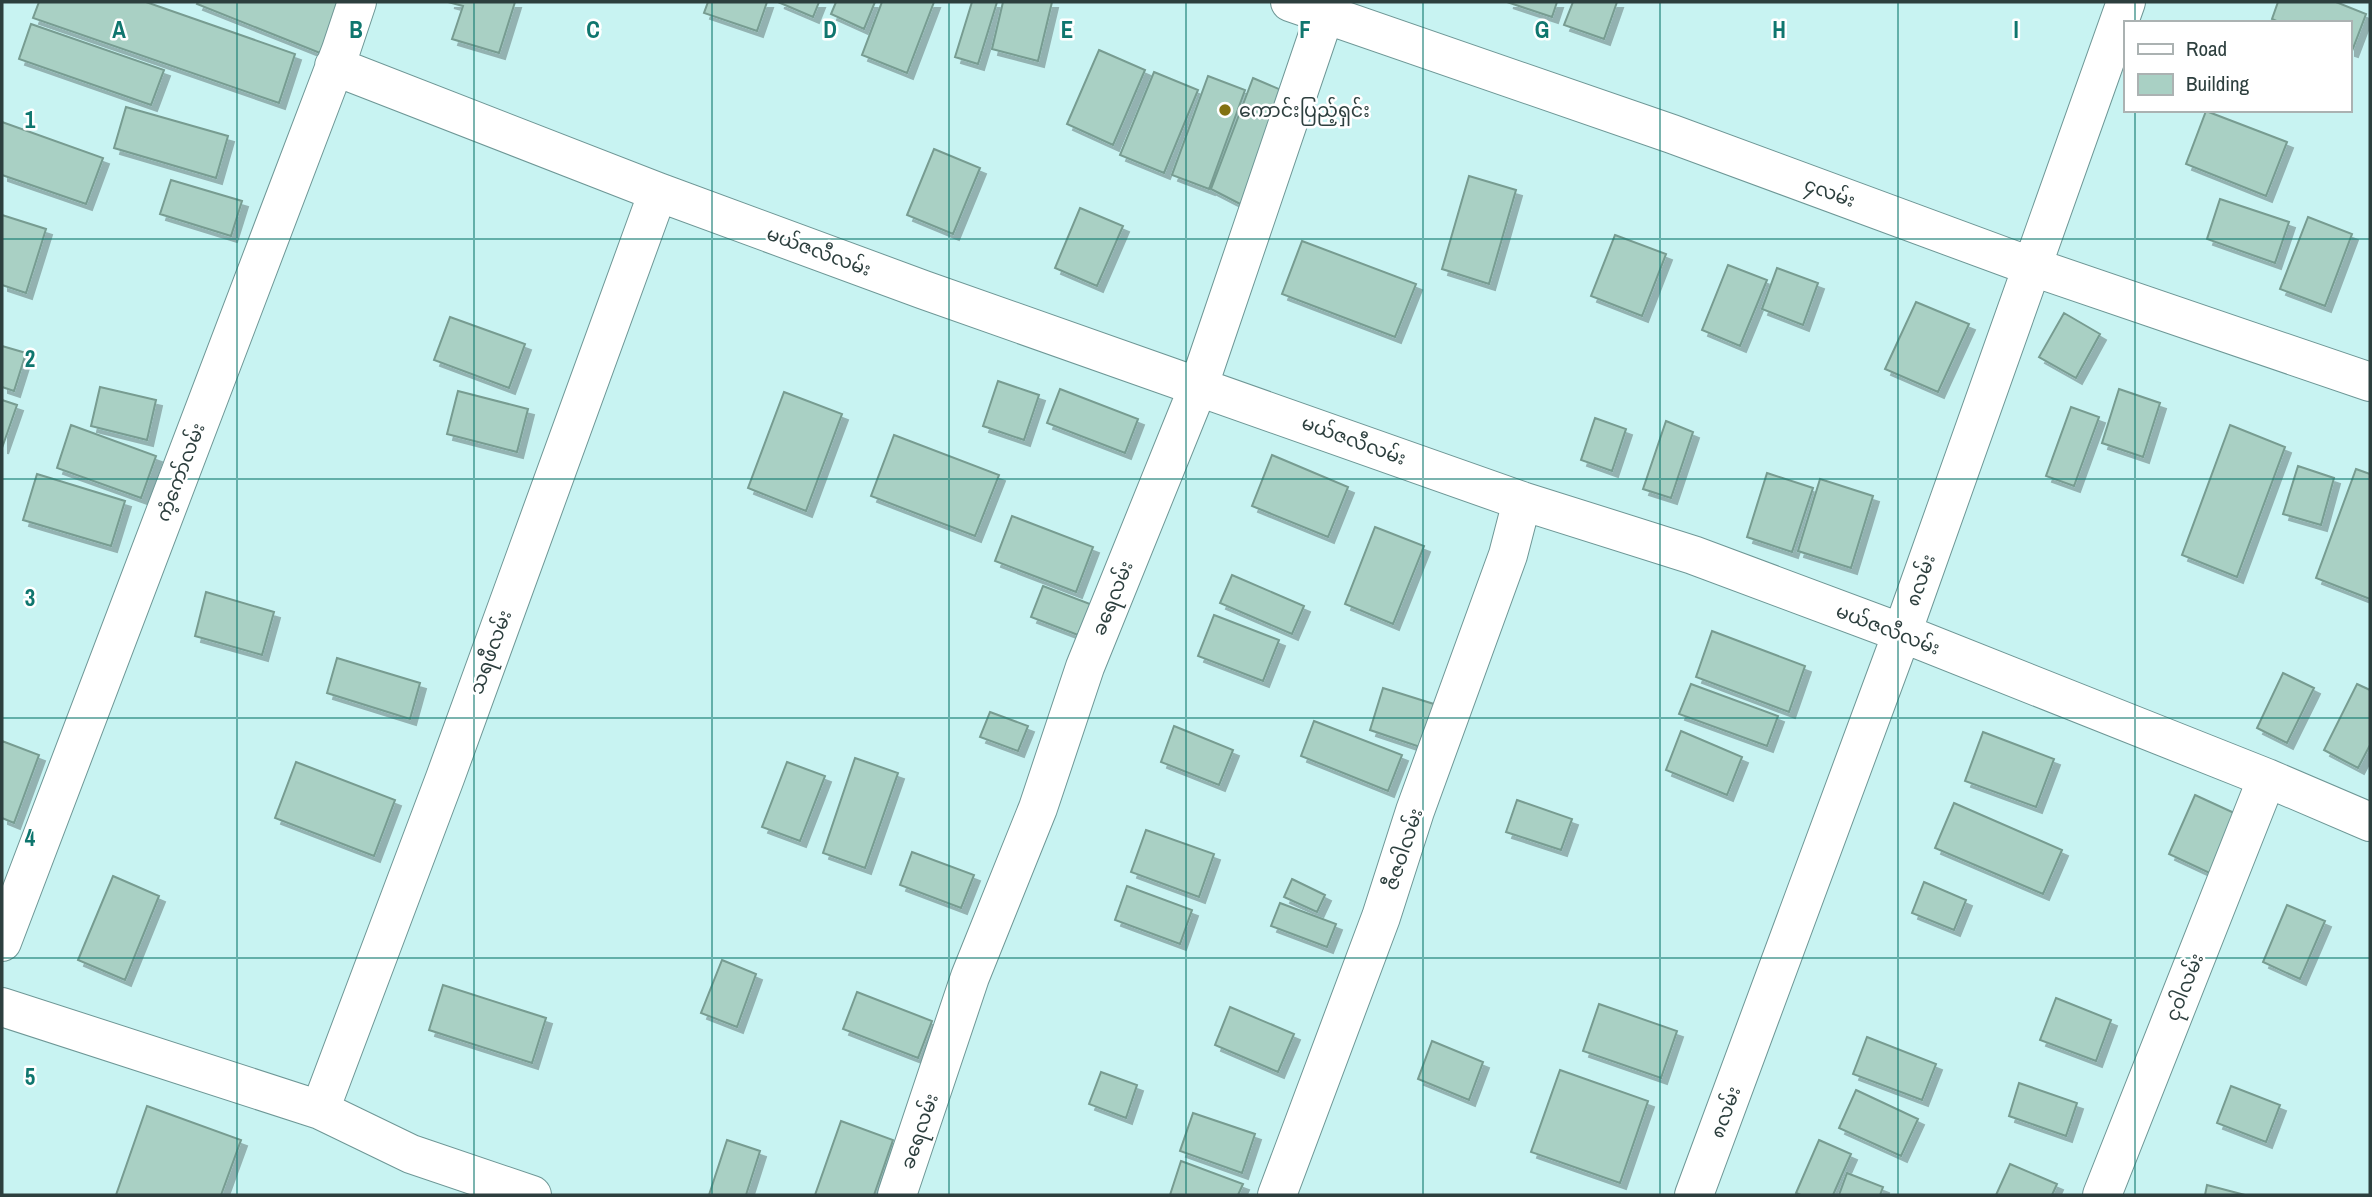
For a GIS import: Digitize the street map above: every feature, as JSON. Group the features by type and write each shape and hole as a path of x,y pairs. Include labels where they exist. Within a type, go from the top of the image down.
{"street":[{"name":"ကံ့ကော်လမ်း","path":"2,942 357,2"},
{"name":"၈လမ်း","path":"1694,1195 1902,633 2030,266 2126,2"},
{"name":"၄လမ်း","path":"1315,6 2030,266 2370,382"},
{"name":"ခရေလမ်း","path":"897,1195 970,977 1038,808 1084,667 1199,385 1315,6"},
{"name":"မယ်ဇလီလမ်း","path":"334,66 658,192 924,290 1522,501 1693,555 1902,633 2267,778 2370,822"},
{"name":"သရဖီလမ်း","path":"320,1110 445,778 658,192"},
{"name":"ဇီဇဝါလမ်း","path":"1277,1195 1381,917 1415,811 1508,555 1522,501"},
{"name":"ငုဝါလမ်း","path":"2102,1195 2267,778"},
{"path":"2,1007 320,1110 411,1154 532,1195"}],"building":[{"path":"39,2 146,2 295,54 279,103 33,18"},
{"path":"340,2 320,53 197,4"},
{"path":"448,2 515,2 499,53 452,39 463,6"},
{"path":"708,2 767,2 757,31 704,13"},
{"path":"778,2 819,2 813,17"},
{"path":"836,2 875,2 864,29 831,14"},
{"path":"882,2 934,2 907,73 862,55"},
{"path":"972,2 997,2 978,64 955,57"},
{"path":"1003,2 1052,2 1038,61 992,49"},
{"path":"1507,2 1557,2 1552,17"},
{"path":"1573,2 1617,2 1604,39 1564,25"},
{"path":"2278,2 2336,2 2366,14 2352,51 2351,21 2272,19"},
{"path":"31,24 164,70 151,105 19,59"},
{"path":"1099,50 1145,70 1113,145 1067,124"},
{"path":"1154,72 1198,90 1164,173 1120,155"},
{"path":"1208,76 1245,90 1209,189 1172,175"},
{"path":"1253,78 1293,95 1248,208 1211,189"},
{"path":"126,107 228,136 216,178 114,148"},
{"path":"2206,112 2287,142 2266,196 2186,164"},
{"path":"2,122 103,158 86,204 2,175"},
{"path":"934,149 980,168 953,234 907,215"},
{"path":"1469,176 1516,190 1489,284 1442,269"},
{"path":"171,180 242,201 231,236 160,214"},
{"path":"2220,199 2289,222 2275,263 2207,239"},
{"path":"1080,208 1123,226 1097,286 1055,268"},
{"path":"2,215 46,229 26,293 2,285"},
{"path":"2308,217 2352,234 2325,306 2280,289"},
{"path":"1615,235 1666,254 1642,316 1591,296"},
{"path":"1302,241 1416,284 1395,337 1282,294"},
{"path":"1728,265 1767,280 1740,346 1702,330"},
{"path":"1777,268 1818,283 1803,325 1762,309"},
{"path":"1916,302 1969,324 1938,392 1885,369"},
{"path":"2064,313 2100,334 2076,378 2039,357"},
{"path":"450,317 525,344 509,388 434,360"},
{"path":"2,346 26,353 14,391 2,387"},
{"path":"998,381 1039,395 1024,440 983,426"},
{"path":"100,387 156,400 147,440 91,426"},
{"path":"1060,389 1138,419 1125,453 1047,423"},
{"path":"2119,389 2160,403 2143,457 2102,443"},
{"path":"458,391 528,409 517,452 447,434"},
{"path":"784,392 842,414 806,511 748,488"},
{"path":"2,400 17,405 2,448"},
{"path":"2071,407 2099,417 2074,486 2046,476"},
{"path":"1595,418 1626,429 1612,471 1581,460"},
{"path":"1666,421 1693,432 1671,498 1643,489"},
{"path":"71,425 156,456 141,498 57,468"},
{"path":"2230,425 2285,447 2237,577 2182,555"},
{"path":"894,435 999,475 975,536 871,496"},
{"path":"1272,455 1348,487 1328,537 1252,506"},
{"path":"2298,466 2334,478 2321,525 2283,514"},
{"path":"2356,469 2370,474 2370,599 2316,578"},
{"path":"1767,473 1813,488 1792,552 1747,537"},
{"path":"37,474 125,501 111,546 23,520"},
{"path":"1820,479 1873,496 1851,568 1798,551"},
{"path":"1012,516 1093,547 1076,592 995,561"},
{"path":"1375,527 1424,546 1393,624 1345,604"},
{"path":"1232,575 1304,606 1292,634 1220,603"},
{"path":"1043,586 1103,609 1091,640 1031,617"},
{"path":"206,592 274,612 262,655 195,636"},
{"path":"1214,615 1279,640 1263,681 1198,656"},
{"path":"1712,631 1805,666 1789,712 1696,677"},
{"path":"337,658 420,683 410,719 327,693"},
{"path":"2283,673 2314,688 2287,743 2257,728"},
{"path":"1691,684 1778,716 1767,746 1679,714"},
{"path":"2357,684 2370,690 2370,745 2358,768 2324,750"},
{"path":"1383,688 1437,705 1423,748 1370,730"},
{"path":"990,712 1028,726 1018,751 980,737"},
{"path":"1314,721 1402,755 1388,791 1301,756"},
{"path":"1174,726 1233,750 1219,785 1161,762"},
{"path":"1681,731 1742,757 1727,795 1666,770"},
{"path":"1983,732 2054,759 2036,807 1965,781"},
{"path":"2,741 39,755 14,823 2,818"},
{"path":"855,758 898,773 865,868 823,853"},
{"path":"296,762 395,800 374,856 275,818"},
{"path":"787,762 825,776 800,841 762,827"},
{"path":"2195,795 2243,817 2216,876 2169,854"},
{"path":"1517,800 1572,819 1561,850 1506,832"},
{"path":"1954,803 2062,850 2043,894 1935,848"},
{"path":"1146,830 1214,854 1199,897 1131,872"},
{"path":"912,852 974,875 961,908 900,885"},
{"path":"113,876 159,896 125,980 78,960"},
{"path":"1292,879 1325,895 1317,912 1284,897"},
{"path":"1924,882 1966,900 1954,930 1912,913"},
{"path":"1127,886 1192,910 1180,944 1115,920"},
{"path":"1280,903 1336,924 1327,947 1271,926"},
{"path":"2287,905 2325,921 2300,979 2263,962"},
{"path":"722,960 756,974 737,1027 701,1013"},
{"path":"443,985 546,1018 532,1063 429,1030"},
{"path":"857,992 932,1021 918,1058 843,1029"},
{"path":"2056,998 2111,1020 2096,1061 2040,1040"},
{"path":"1599,1004 1677,1031 1661,1078 1583,1051"},
{"path":"1230,1007 1294,1034 1278,1072 1215,1045"},
{"path":"1867,1037 1936,1064 1922,1100 1853,1074"},
{"path":"1432,1041 1483,1062 1469,1100 1418,1079"},
{"path":"1560,1070 1648,1101 1620,1183 1531,1152"},
{"path":"1101,1072 1137,1085 1126,1118 1089,1104"},
{"path":"2019,1083 2077,1103 2066,1136 2009,1116"},
{"path":"2231,1086 2280,1105 2266,1142 2217,1123"},
{"path":"1856,1090 1918,1119 1901,1156 1839,1128"},
{"path":"147,1106 241,1140 221,1195 116,1195"},
{"path":"1193,1113 1255,1134 1242,1173 1180,1151"},
{"path":"841,1121 893,1140 874,1195 815,1195"},
{"path":"727,1140 760,1151 746,1195 709,1195"},
{"path":"1819,1140 1851,1154 1833,1195 1801,1195 1796,1193"},
{"path":"1181,1161 1243,1184 1238,1195 1170,1195"},
{"path":"2010,1164 2057,1184 2052,1195 1996,1195"},
{"path":"1847,1173 1883,1187 1880,1195 1839,1195"},
{"path":"2207,1185 2245,1195 2205,1195"}],"place":[{"name":"ကောင်းပြည့်ရှင်း","path":"1225,110"}]}
